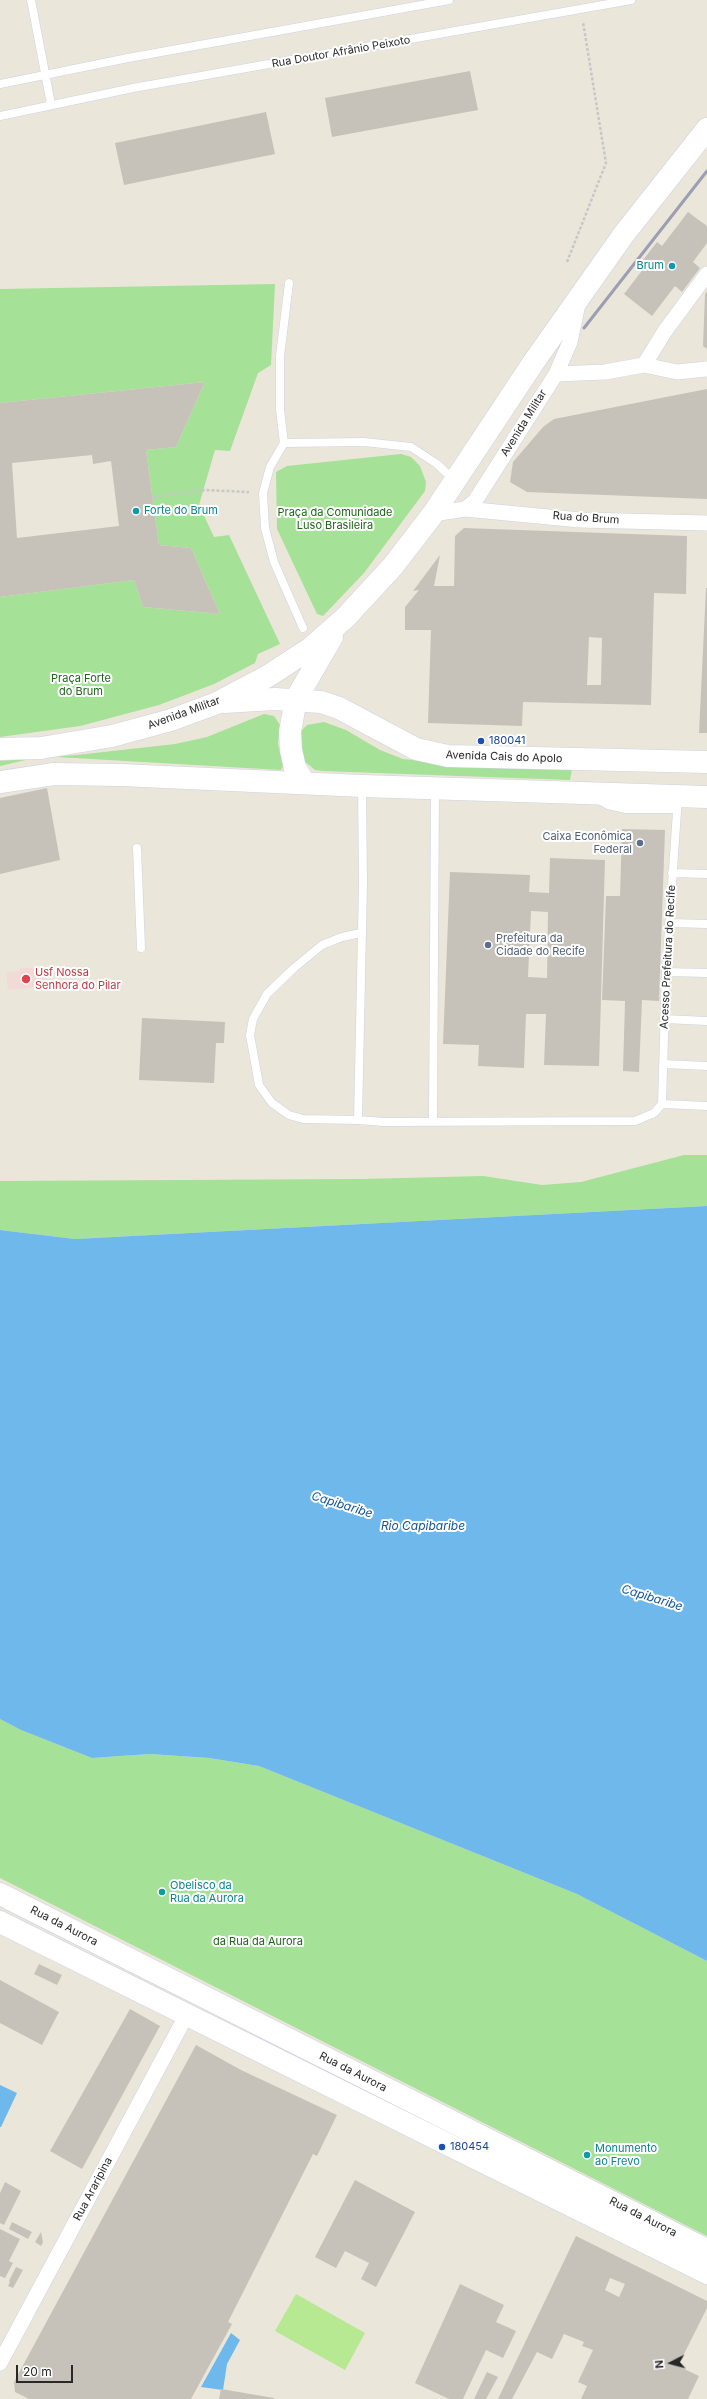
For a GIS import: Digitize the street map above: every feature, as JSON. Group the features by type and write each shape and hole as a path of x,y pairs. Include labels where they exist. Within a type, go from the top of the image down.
{"main road":[{"name":"Avenida Militar","path":"0,749 41,748 112,736 171,720 217,703 268,676 311,648 346,617 393,566 433,514 456,482 533,363 624,234 707,129"},
{"name":"Avenida Militar","path":"304,782 295,768 291,750 290,732 296,699 320,656 346,617"},
{"name":"Avenida Cais do Apolo","path":"217,703 296,699 321,702 339,708 416,749 448,756 707,762"},
{"path":"0,782 54,774 304,782 435,789 593,792 677,803 707,797"},
{"name":"Rua da Aurora","path":"0,1894 707,2250"},
{"name":"Rua da Aurora","path":"0,1922 186,2016 707,2273"}],"street":[{"path":"644,365 664,331 707,274"},
{"name":"Avenida Militar","path":"465,509 475,501 556,374 570,342 579,298"},
{"path":"556,374 605,372 644,365 677,372 707,369"},
{"path":"433,514 465,509"},
{"name":"Rua do Brum","path":"465,509 502,511 580,520 707,523"},
{"name":"Rua Araripina","path":"0,2363 186,2016"}],"lane":[{"path":"31,0 44,74 51,104"},
{"path":"0,84 44,74 450,0"},
{"name":"Rua Doutor Afrânio Peixoto","path":"0,116 51,104 631,0"},
{"path":"289,283 280,356 280,410 284,443 270,467 263,493 265,528 274,562 303,628"},
{"path":"284,443 364,442 412,447 437,464 456,482"},
{"path":"358,1120 360,934 363,884 362,786"},
{"path":"433,1121 435,789"},
{"name":"Acesso Prefeitura do Recife","path":"662,1104 666,972 677,803"},
{"path":"137,848 141,948"},
{"path":"672,873 707,874"},
{"path":"669,923 707,924"},
{"path":"360,934 342,937 322,944 267,994 253,1019 250,1035 252,1056 259,1085 272,1104 289,1115 303,1119 635,1122 654,1113 662,1104 707,1106"},
{"path":"666,972 707,973"},
{"path":"664,1019 707,1021"},
{"path":"663,1064 707,1066"}],"path":[{"path":"567,262 606,163 581,9"},
{"path":"152,497 205,490 263,493"}],"shaded area":[{"name":"Usf Nossa Senhora do Pilar","path":"40,966 44,966 47,986 8,990 6,973 20,971 20,968 40,968"}],"green space":[{"name":"Praça Forte do Brum","path":"275,284 271,365 258,373 230,451 215,450 199,505 214,537 229,535 280,644 258,654 255,663 214,684 159,705 80,726 0,737 0,597 134,580 143,607 220,614 191,548 159,545 146,450 176,447 205,382 0,403 0,289"},
{"name":"Praça da Comunidade Luso Brasileira","path":"401,454 411,457 420,466 426,482 425,491 364,573 323,616 317,614 277,529 276,472 287,466"},
{"path":"264,714 274,716 280,725 278,744 283,766 281,770 57,757 30,759 0,766 0,761 77,755 175,744 207,737"},
{"path":"324,722 346,730 380,750 403,759 464,766 572,769 570,780 315,770 304,761 300,754 301,731 307,725"},
{"path":"684,1155 707,1155 707,1206 75,1239 0,1230 0,1181 361,1179 483,1176 542,1185 581,1182"},
{"name":"da Rua da Aurora","path":"0,1719 21,1730 92,1758 150,1754 209,1758 259,1766 577,1894 707,1961 707,2236 0,1878"},
{"path":"296,2294 365,2333 345,2370 275,2331"}],"water":[{"name":"Rio Capibaribe","path":"707,1206 707,1961 577,1894 259,1766 209,1758 150,1754 92,1758 21,1730 0,1719 0,1230 75,1239"},
{"path":"0,2085 17,2093 1,2127 0,2127"},
{"path":"231,2333 240,2340 227,2364 223,2390 201,2387"}],"building":[{"path":"470,71 478,110 332,137 325,98"},
{"path":"266,112 275,154 124,185 115,143"},
{"name":"Brum","path":"688,212 707,226 707,243 693,262 700,268 682,292 675,286 652,316 624,294 647,264 643,260 657,242 662,246"},
{"path":"707,291 707,349 703,346 705,294"},
{"name":"Forte do Brum","path":"205,382 176,447 146,450 159,545 191,548 220,614 143,607 134,580 0,597 0,403","holes":["92,455 93,464 111,461 119,526 17,538 12,463"]},
{"path":"707,389 707,499 527,492 510,482 513,462 543,427 554,419"},
{"path":"464,528 687,536 686,594 654,593 651,705 523,702 522,726 428,723 431,630 405,630 405,607 419,590 413,591 440,555 434,586 454,586 455,536","holes":["589,637 602,638 601,685 587,685"]},
{"path":"706,588 707,733 699,733"},
{"path":"47,788 60,860 0,874 0,798"},
{"name":"Prefeitura da Cidade do Recife","path":"622,829 665,830 659,1001 642,1000 639,1072 623,1071 625,1001 602,1000 606,896 620,896"},
{"path":"550,858 605,860 599,1066 544,1065 546,1014 526,1014 524,1068 478,1066 479,1045 443,1044 450,872 530,875 529,892 549,893","holes":["531,911 548,912 547,978 528,977"]},
{"path":"142,1018 225,1022 224,1043 216,1043 214,1083 139,1080"},
{"path":"39,1964 62,1975 57,1985 34,1974"},
{"path":"0,1980 59,2012 42,2045 0,2023"},
{"path":"130,2009 160,2026 82,2169 50,2151"},
{"path":"196,2045 241,2070 337,2115 317,2156 313,2154 228,2322 232,2324 191,2399 29,2399 15,2392 14,2382"},
{"path":"355,2180 415,2212 376,2287 361,2279 369,2263 345,2251 336,2268 315,2257"},
{"path":"5,2182 21,2191 4,2225 0,2223 0,2193"},
{"path":"12,2222 32,2232 28,2239 9,2229"},
{"path":"0,2229 20,2239 9,2261 13,2263 5,2278 0,2276"},
{"path":"41,2232 43,2242 41,2246 35,2242"},
{"path":"576,2236 707,2301 707,2308 678,2366 699,2376 688,2399 581,2399 587,2386 578,2382 593,2350 582,2346 584,2342 564,2334 552,2359 537,2352 512,2399 498,2399","holes":["610,2278 625,2284 619,2297 605,2290"]},
{"path":"16,2267 23,2270 13,2288 8,2286"},
{"path":"460,2284 504,2305 496,2322 516,2331 503,2358 486,2350 463,2399 449,2399 415,2383"},
{"path":"487,2372 498,2377 486,2399 474,2399"},
{"path":"221,2389 274,2398 274,2399 219,2399"}],"railway":[{"path":"584,328 707,171"}],"place":[{"name":"Brum","path":"672,266"},
{"name":"Forte do Brum","path":"136,511"},
{"name":"180041","path":"481,741"},
{"name":"Caixa Econômica Federal","path":"640,843"},
{"name":"Prefeitura da Cidade do Recife","path":"488,945"},
{"name":"Usf Nossa Senhora do Pilar","path":"26,979"},
{"name":"Obelisco da Rua da Aurora","path":"162,1892"},
{"name":"180454","path":"442,2147"},
{"name":"Monumento ao Frevo","path":"587,2155"}],"water label":[{"name":"Capibaribe","path":"342,1505"},
{"name":"Capibaribe","path":"652,1598"}]}
